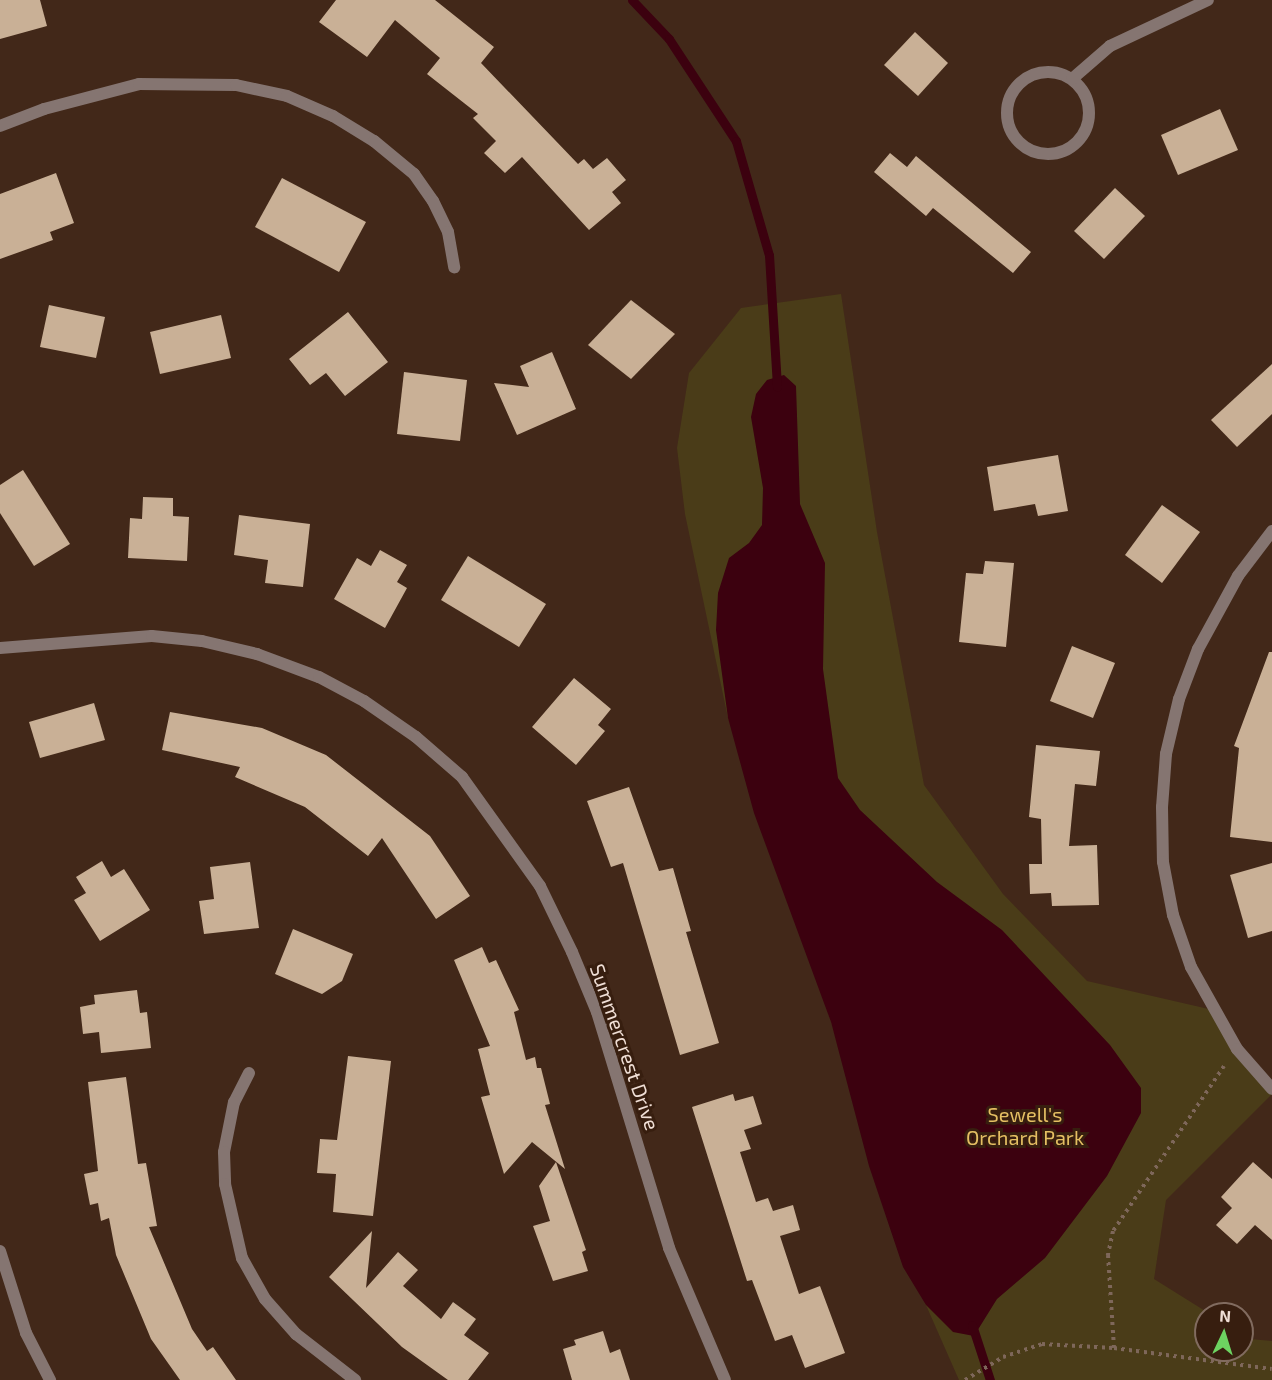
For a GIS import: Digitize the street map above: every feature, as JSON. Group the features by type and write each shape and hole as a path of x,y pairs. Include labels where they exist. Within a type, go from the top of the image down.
{"street":[{"path":"1072,79 1110,46 1208,0"},
{"path":"1044,71 1072,79 1087,99 1089,113 1080,140 1056,153 1042,154 1022,145 1007,122 1011,94 1030,75 1044,71"},
{"path":"0,126 54,106 139,84 236,85 287,96 358,131 414,174 433,201 448,232 454,267"},
{"path":"1272,531 1238,576 1198,649 1179,699 1168,743 1162,807 1163,862 1173,915 1191,967 1237,1049 1272,1089"},
{"name":"Summercrest Drive","path":"0,648 152,636 202,641 257,654 319,677 364,701 417,737 462,777 540,886 572,952 597,1012 669,1248 694,1314 725,1380"},
{"path":"249,1073 234,1102 224,1152 225,1184 242,1258 265,1299 296,1334 355,1380"},
{"path":"0,1251 26,1333 50,1380"}],"path":[{"path":"1114,1348 1108,1255 1113,1231 1237,1049"},
{"path":"965,1380 1003,1357 1042,1344 1114,1348 1272,1369"}],"green space":[{"name":"Sewell's Orchard Park","path":"841,294 877,532 924,785 1003,894 1087,981 1213,1010 1272,1094 1166,1200 1154,1279 1194,1304 1194,1362 1254,1362 1254,1339 1272,1341 1272,1380 959,1380 885,1212 831,1022 728,718 685,514 677,448 689,373 741,308"}],"shaded area":[{"path":"784,375 796,386 800,504 825,563 823,669 838,778 860,810 937,882 1002,930 1110,1045 1141,1088 1141,1113 1107,1176 1045,1258 997,1299 974,1336 953,1332 926,1305 903,1267 869,1166 831,1022 754,813 728,718 716,630 718,593 729,558 749,543 762,525 763,488 751,417 756,394 767,380"}],"building":[{"path":"0,0 40,0 47,26 0,39"},
{"path":"336,0 435,0 494,47 481,63 578,164 584,159 593,169 607,158 626,180 612,192 621,203 589,230 522,157 505,173 484,153 496,141 473,118 478,114 427,74 440,58 395,20 367,57 319,22"},
{"path":"915,32 948,63 918,96 884,65"},
{"path":"1220,109 1238,150 1178,175 1161,135"},
{"path":"890,153 907,167 916,156 1031,252 1013,273 933,208 926,216 874,172"},
{"path":"56,173 74,223 50,232 53,240 0,259 0,194"},
{"path":"282,178 366,222 339,272 255,227"},
{"path":"1115,188 1145,216 1104,259 1074,231"},
{"path":"631,300 675,334 631,379 588,345"},
{"path":"49,305 105,317 96,358 40,347"},
{"path":"348,312 388,362 345,396 326,373 310,385 289,359"},
{"path":"221,315 231,358 160,374 150,332"},
{"path":"552,352 576,409 517,435 494,383 529,387 520,366"},
{"path":"1272,364 1272,414 1237,447 1211,420"},
{"path":"404,372 467,380 460,441 397,434"},
{"path":"1058,455 1068,511 1038,516 1035,504 994,511 987,467"},
{"path":"23,470 70,544 34,566 0,513 0,485"},
{"path":"143,497 173,498 173,516 189,517 187,561 128,558 130,518 142,519"},
{"path":"1162,505 1200,532 1162,583 1125,555"},
{"path":"239,515 310,524 303,587 265,583 268,560 234,555"},
{"path":"380,550 407,565 397,582 407,588 385,628 334,599 357,558 371,566"},
{"path":"468,556 546,604 519,647 441,600"},
{"path":"985,561 1014,563 1006,647 959,642 966,573 983,574"},
{"path":"1072,646 1115,663 1093,718 1050,701"},
{"path":"1269,652 1272,652 1272,842 1230,837 1239,748 1234,746"},
{"path":"574,678 611,709 598,725 605,731 576,765 532,727"},
{"path":"94,703 105,740 40,758 29,722"},
{"path":"170,712 262,728 326,755 430,836 470,896 436,919 382,838 368,856 305,807 235,777 240,767 162,750"},
{"path":"1036,745 1100,751 1096,786 1075,784 1069,846 1097,845 1099,905 1052,906 1051,893 1030,894 1029,864 1042,864 1041,819 1029,817"},
{"path":"629,787 659,871 673,868 691,931 686,932 719,1043 680,1055 623,863 611,867 587,801"},
{"path":"102,861 111,877 124,869 150,910 100,941 74,900 86,893 76,877"},
{"path":"250,862 259,928 204,934 199,901 214,899 210,867"},
{"path":"1272,863 1272,931 1248,938 1230,875"},
{"path":"293,929 353,954 342,981 322,994 275,974"},
{"path":"482,947 489,963 496,960 519,1010 514,1012 526,1060 535,1057 537,1068 541,1068 550,1104 545,1105 565,1169 532,1142 504,1174 481,1097 490,1095 478,1049 490,1046 454,960"},
{"path":"137,990 140,1013 147,1012 151,1048 101,1053 99,1032 83,1034 80,1007 95,1004 94,995"},
{"path":"348,1056 391,1061 373,1216 333,1212 336,1174 317,1173 320,1139 337,1140"},
{"path":"126,1077 138,1164 146,1163 157,1226 149,1227 192,1329 207,1351 213,1347 236,1380 180,1380 151,1339 116,1255 109,1218 101,1221 98,1203 90,1205 84,1174 98,1171 88,1082"},
{"path":"733,1094 735,1101 753,1096 762,1124 744,1130 751,1149 740,1152 756,1202 768,1198 773,1211 793,1205 800,1230 780,1236 799,1294 820,1286 845,1353 805,1368 792,1335 775,1341 752,1280 747,1281 692,1107"},
{"path":"556,1162 586,1250 582,1252 588,1271 553,1281 533,1226 550,1221 539,1186"},
{"path":"1253,1162 1272,1179 1272,1240 1255,1225 1237,1244 1216,1225 1232,1208 1221,1197"},
{"path":"372,1231 366,1288 398,1252 418,1270 403,1286 441,1319 453,1302 476,1319 464,1335 489,1353 468,1380 448,1380 402,1347 329,1277"},
{"path":"603,1331 610,1353 620,1349 630,1380 572,1380 563,1349 576,1345 574,1340"}],"waterway":[{"path":"632,0 669,39 736,141 769,255 777,387"},
{"path":"972,1325 990,1380"}]}
